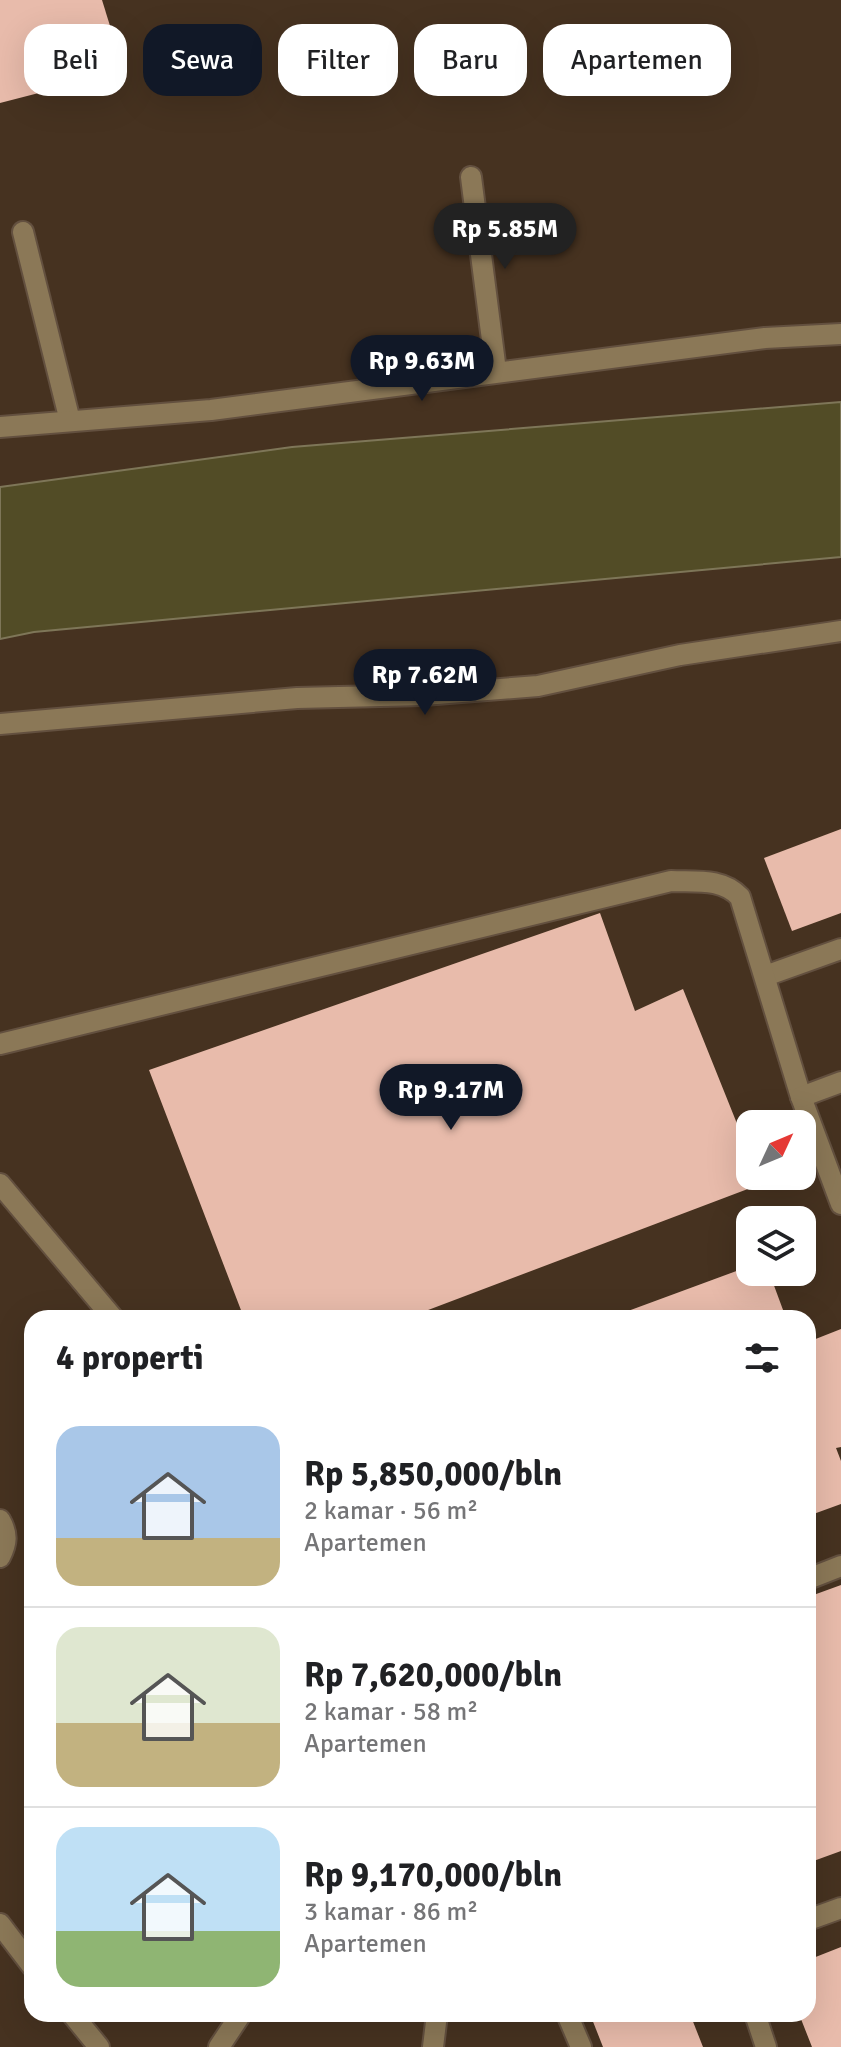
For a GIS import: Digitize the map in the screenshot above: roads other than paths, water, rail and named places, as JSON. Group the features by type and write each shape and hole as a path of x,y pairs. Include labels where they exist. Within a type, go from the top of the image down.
{"street":[{"path":"471,177 496,371"},
{"path":"23,232 70,421"},
{"path":"0,427 211,410 765,338 841,334"},
{"path":"0,724 297,698 423,695 538,686 680,655 841,631"},
{"path":"0,1044 671,881 730,886 740,897 801,1097 841,1204"},
{"path":"765,976 841,949"},
{"path":"801,1097 841,1082"},
{"path":"0,1184 106,1310"},
{"path":"0,1520 6,1532 6,1546 0,1557"},
{"path":"816,1576 841,1566"},
{"path":"816,1917 841,1908"},
{"path":"0,1924 24,1956"},
{"path":"79,2022 99,2047"},
{"path":"219,2047 236,2022"},
{"path":"433,2047 436,2022"},
{"path":"570,2022 581,2047"},
{"path":"758,2022 766,2047"}]}
